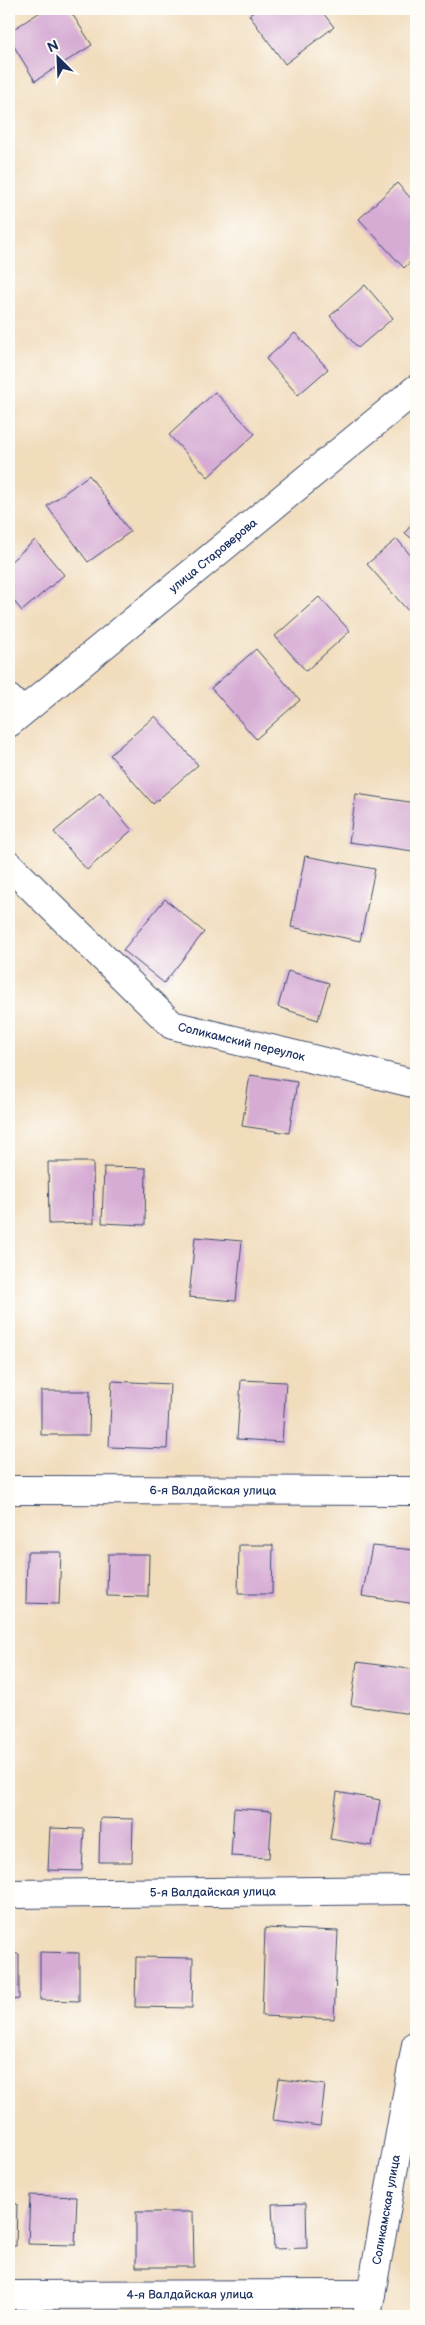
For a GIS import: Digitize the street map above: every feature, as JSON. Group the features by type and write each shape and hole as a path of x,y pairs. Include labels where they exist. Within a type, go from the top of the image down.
{"street":[{"name":"улица Староверова","path":"13,711 416,389"},
{"name":"Соликамский переулок","path":"9,865 172,1025 416,1084"},
{"name":"6-я Валдайская улица","path":"9,1490 416,1491"},
{"name":"5-я Валдайская улица","path":"9,1894 416,1890"},
{"name":"Соликамская улица","path":"369,2305 416,2045"},
{"name":"4-я Валдайская улица","path":"9,2295 369,2305"}],"building":[{"path":"45,9 69,9 92,45 35,81 9,38 9,32"},
{"path":"258,9 320,9 334,27 285,64 249,15"},
{"path":"397,183 416,204 416,256 404,268 359,219"},
{"path":"365,285 393,318 358,348 330,316"},
{"path":"295,333 328,369 298,395 266,359"},
{"path":"215,392 255,434 208,477 169,435"},
{"path":"89,475 130,532 88,562 47,506"},
{"path":"416,518 416,542 405,533"},
{"path":"397,539 416,562 416,605 409,612 367,564"},
{"path":"35,540 64,575 22,611 9,595 9,563"},
{"path":"319,597 350,631 306,671 275,636"},
{"path":"256,649 300,700 256,739 211,688"},
{"path":"155,716 198,765 153,804 110,755"},
{"path":"100,793 132,830 87,870 54,832"},
{"path":"356,794 416,803 416,828 413,851 349,842"},
{"path":"305,856 375,869 360,941 291,927"},
{"path":"165,899 204,932 164,983 123,950"},
{"path":"288,971 329,983 318,1020 278,1007"},
{"path":"250,1075 297,1082 289,1133 242,1126"},
{"path":"48,1162 93,1162 94,1223 49,1224"},
{"path":"104,1167 146,1168 145,1225 102,1223"},
{"path":"195,1237 242,1241 236,1301 189,1297"},
{"path":"241,1380 286,1382 282,1442 237,1439"},
{"path":"112,1381 170,1384 167,1449 109,1447"},
{"path":"41,1391 90,1391 89,1435 41,1435"},
{"path":"239,1545 273,1545 272,1594 238,1594"},
{"path":"372,1546 416,1550 416,1604 362,1596"},
{"path":"27,1552 61,1552 59,1604 26,1603"},
{"path":"108,1554 149,1554 148,1597 107,1596"},
{"path":"357,1662 416,1670 411,1714 351,1705"},
{"path":"337,1792 380,1800 372,1846 330,1839"},
{"path":"234,1808 272,1811 269,1858 231,1856"},
{"path":"100,1818 133,1819 132,1862 99,1862"},
{"path":"50,1828 84,1829 82,1871 48,1870"},
{"path":"265,1928 338,1931 334,2019 262,2016"},
{"path":"40,1952 79,1953 79,2001 40,2000"},
{"path":"9,1954 19,1954 19,1999 9,2000"},
{"path":"136,1957 193,1958 192,2008 135,2007"},
{"path":"279,2079 325,2085 320,2126 273,2120"},
{"path":"30,2195 77,2197 75,2245 28,2244"},
{"path":"306,2203 307,2248 274,2249 272,2204"},
{"path":"9,2204 17,2204 16,2246 9,2246"},
{"path":"136,2212 193,2212 194,2267 136,2267"}]}
